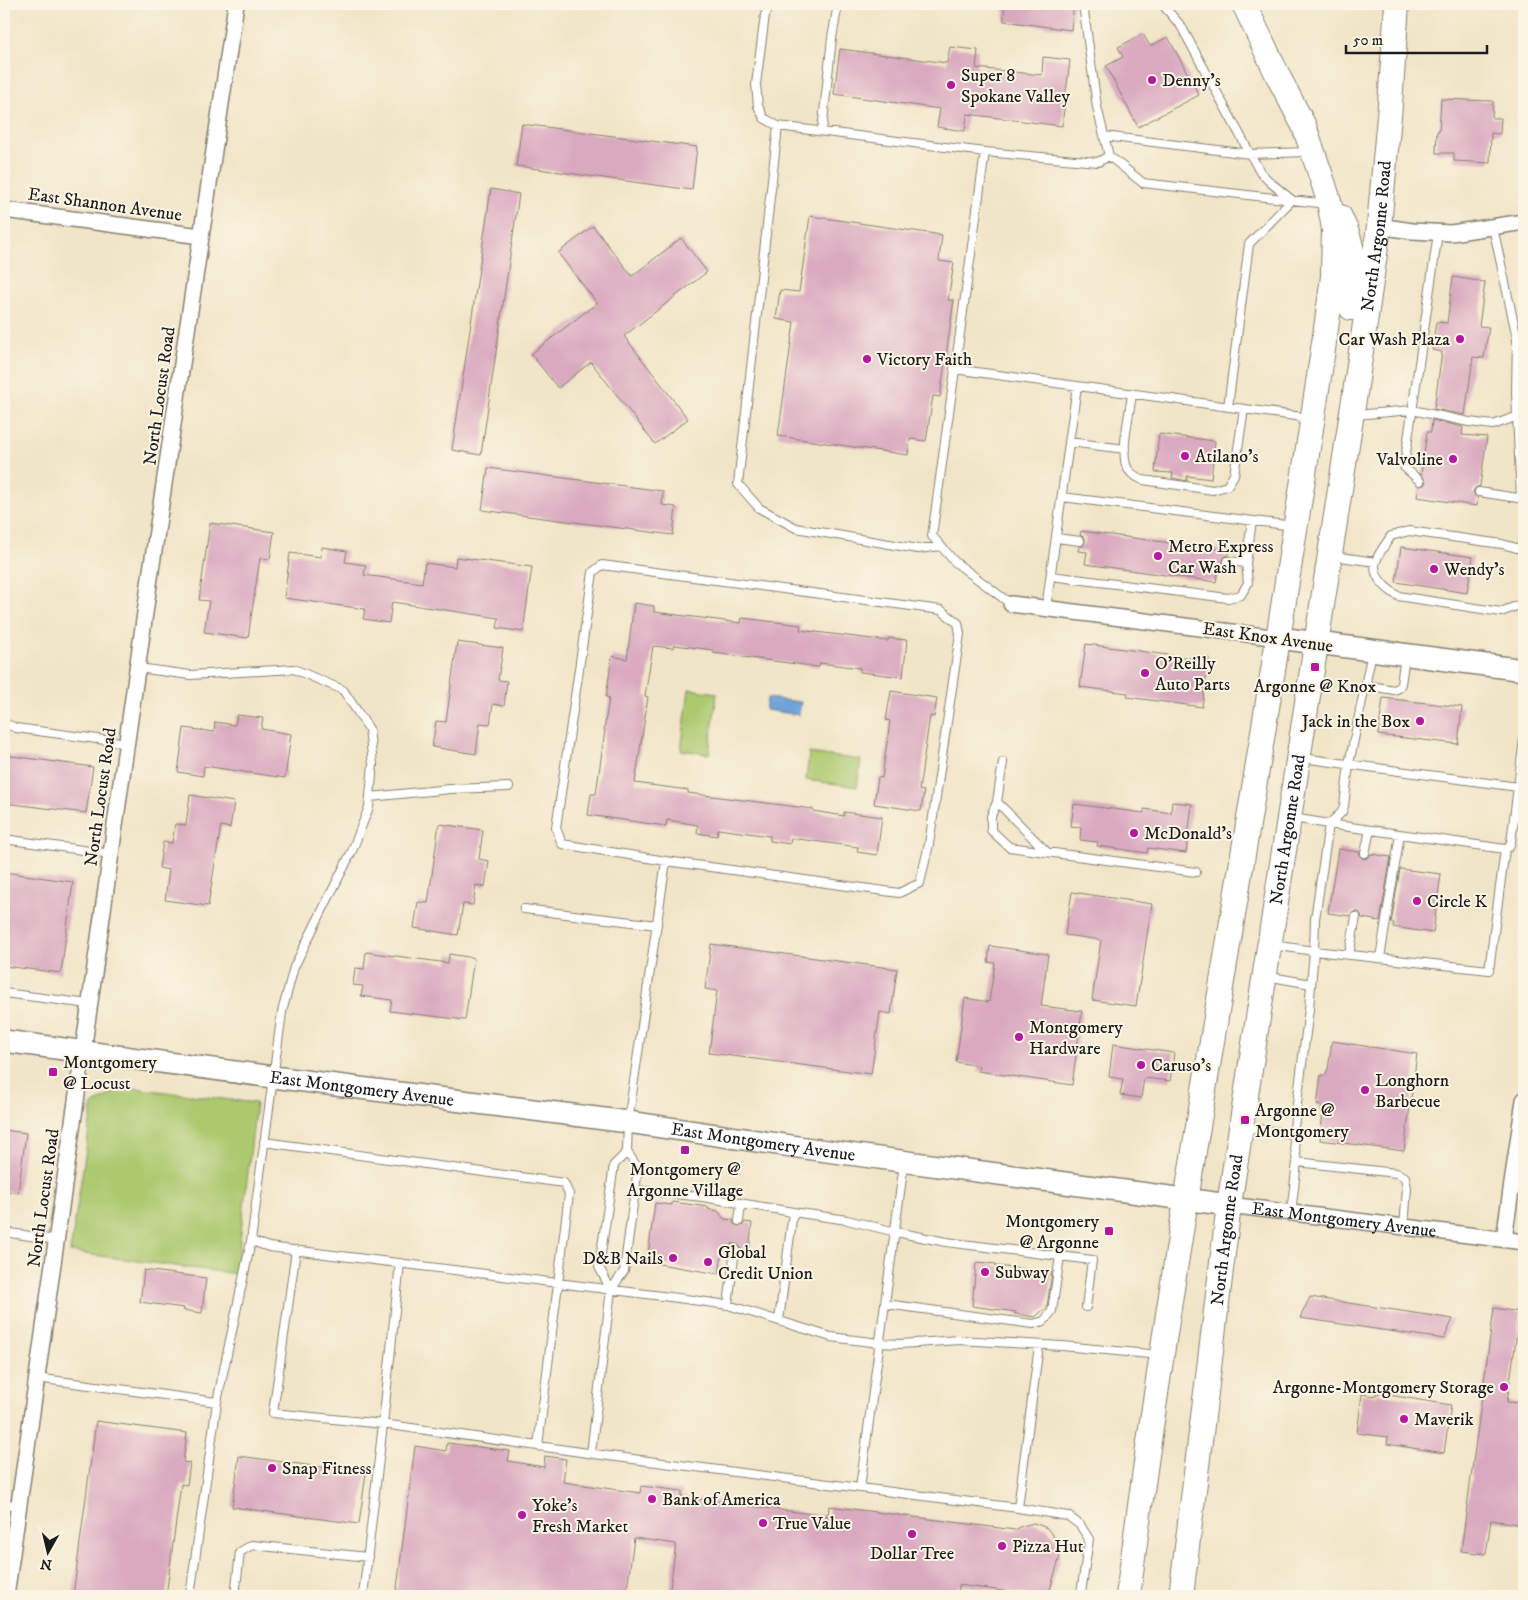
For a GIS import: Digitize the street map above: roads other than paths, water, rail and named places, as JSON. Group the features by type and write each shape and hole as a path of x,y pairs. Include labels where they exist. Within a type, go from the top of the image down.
{"main road":[{"path":"1128,1596 1142,1483 1279,638 1333,276 1334,229 1330,204 1313,152 1304,126 1244,4"},
{"name":"North Argonne Road","path":"1181,1596 1229,1205 1379,226 1397,4"},
{"path":"1330,204 1340,218 1354,254 1355,274 1346,354 1353,404"},
{"name":"East Knox Avenue","path":"1279,638 1524,670"},
{"name":"East Montgomery Avenue","path":"4,1041 273,1078 628,1122 1229,1205"}],"street":[{"name":"North Locust Road","path":"6,1596 11,1505 36,1378 82,1051 236,4"},
{"name":"East Shannon Avenue","path":"4,210 201,236"},
{"path":"1379,226 1438,233 1524,222"},
{"name":"East Knox Avenue","path":"1011,604 1279,638"},
{"path":"1504,1239 1524,1100"},
{"name":"East Montgomery Avenue","path":"1229,1205 1524,1242"}],"lane":[{"path":"771,4 766,15 756,84 758,106 764,118 778,126 985,152 1098,162 1109,156"},
{"path":"822,131 832,38 838,4"},
{"path":"1083,4 1097,107 1109,156 1143,183 1330,204"},
{"path":"1162,4 1181,26 1260,172 1292,200"},
{"path":"778,126 738,484 759,508 796,528 918,549 941,546"},
{"path":"1104,136 1250,154 1313,152"},
{"path":"985,152 932,536 955,562 1011,604"},
{"path":"1228,407 1248,244 1292,200"},
{"path":"1479,492 1523,499 1517,338 1493,227"},
{"path":"1420,481 1404,467 1438,233"},
{"path":"954,369 1312,418"},
{"path":"1046,608 1077,386"},
{"path":"1132,394 1125,449 1126,466 1134,476 1143,480 1213,490 1227,486 1234,475 1244,409"},
{"path":"1353,404 1412,410 1493,425 1521,415"},
{"path":"1069,442 1125,449"},
{"path":"1062,497 1296,526"},
{"path":"1050,576 1228,598 1241,595 1248,583 1246,563 1252,521"},
{"path":"1524,550 1502,544 1409,531 1391,536 1376,562 1378,576 1386,588 1398,596 1501,612 1519,605 1524,599"},
{"path":"1056,538 1080,541"},
{"path":"1329,555 1376,562"},
{"path":"1228,561 1246,563"},
{"path":"602,565 940,610 958,623 960,634 929,844 920,883 898,892 666,861 562,844 556,828 593,572 602,565"},
{"path":"1291,1213 1297,1162 1293,1135 1311,984 1315,919 1329,824 1342,812 1344,806 1349,764 1372,651"},
{"path":"1365,685 1394,690 1399,688 1405,655"},
{"path":"138,668 190,675 294,669 343,690 369,729 373,764 369,807 352,851 294,967 282,1012 251,1241 217,1402 190,1596"},
{"path":"4,723 16,728 127,743"},
{"path":"1270,944 1314,951 1490,970 1506,849 1511,842 1524,739"},
{"path":"1298,758 1518,787"},
{"path":"1003,762 997,802 991,816 991,830 1009,847 1196,872"},
{"path":"370,797 450,789 509,787"},
{"path":"997,802 1048,852"},
{"path":"1288,818 1506,849"},
{"path":"1365,853 1370,830"},
{"path":"1380,958 1400,834"},
{"path":"4,839 111,854"},
{"path":"591,1453 612,1290 624,1271 636,1190 638,1168 627,1152 628,1122 666,861"},
{"path":"524,909 656,926"},
{"path":"1349,955 1356,917"},
{"path":"1265,976 1311,984"},
{"path":"4,993 89,1004"},
{"path":"1241,1127 1293,1135"},
{"path":"264,1142 564,1183 569,1194 538,1446"},
{"path":"612,1290 599,1267 614,1165 627,1152"},
{"path":"860,1488 896,1232 904,1161"},
{"path":"1297,1162 1396,1173 1405,1178 1407,1188 1404,1227"},
{"path":"636,1190 703,1197 847,1220 946,1242 1092,1260 1086,1307"},
{"path":"739,1221 741,1204"},
{"path":"778,1320 793,1212"},
{"path":"4,1232 56,1240"},
{"path":"251,1241 269,1247 728,1305 831,1337 900,1344 959,1340 1062,1346 1162,1355"},
{"path":"728,1305 735,1249"},
{"path":"296,1250 272,1413 383,1424 1068,1516 1080,1525 1089,1539 1081,1593 1078,1596"},
{"path":"886,1304 1033,1324 1044,1321 1052,1311 1060,1256"},
{"path":"363,1596 400,1263"},
{"path":"1018,1508 1040,1345"},
{"path":"36,1378 217,1402"},
{"path":"251,1596 235,1596 240,1552 252,1545 368,1556"}],"water":[{"path":"767,698 801,702 799,715 765,710"}],"place":[{"name":"Denny's","path":"1152,80"},
{"name":"Super 8 Spokane Valley","path":"951,85"},
{"name":"Car Wash Plaza","path":"1460,339"},
{"name":"Victory Faith","path":"867,359"},
{"name":"Atilano's","path":"1185,456"},
{"name":"Valvoline","path":"1453,459"},
{"name":"Metro Express Car Wash","path":"1158,556"},
{"name":"Wendy's","path":"1434,569"},
{"name":"Argonne @ Knox","path":"1315,667"},
{"name":"O'Reilly Auto Parts","path":"1145,673"},
{"name":"Jack in the Box","path":"1420,721"},
{"name":"McDonald's","path":"1134,833"},
{"name":"Circle K","path":"1417,901"},
{"name":"Montgomery Hardware","path":"1019,1037"},
{"name":"Caruso's","path":"1141,1065"},
{"name":"Montgomery @ Locust","path":"53,1072"},
{"name":"Longhorn Barbecue","path":"1365,1090"},
{"name":"Argonne @ Montgomery","path":"1245,1120"},
{"name":"Montgomery @ Argonne Village","path":"685,1150"},
{"name":"Montgomery @ Argonne","path":"1109,1231"},
{"name":"D&B Nails","path":"673,1258"},
{"name":"Global Credit Union","path":"708,1262"},
{"name":"Subway","path":"985,1272"},
{"name":"Argonne-Montgomery Storage","path":"1504,1387"},
{"name":"Maverik","path":"1404,1419"},
{"name":"Snap Fitness","path":"272,1468"},
{"name":"Bank of America","path":"652,1499"},
{"name":"Yoke's Fresh Market","path":"522,1515"},
{"name":"True Value","path":"763,1523"},
{"name":"Dollar Tree","path":"912,1534"},
{"name":"Pizza Hut","path":"1002,1546"}]}
